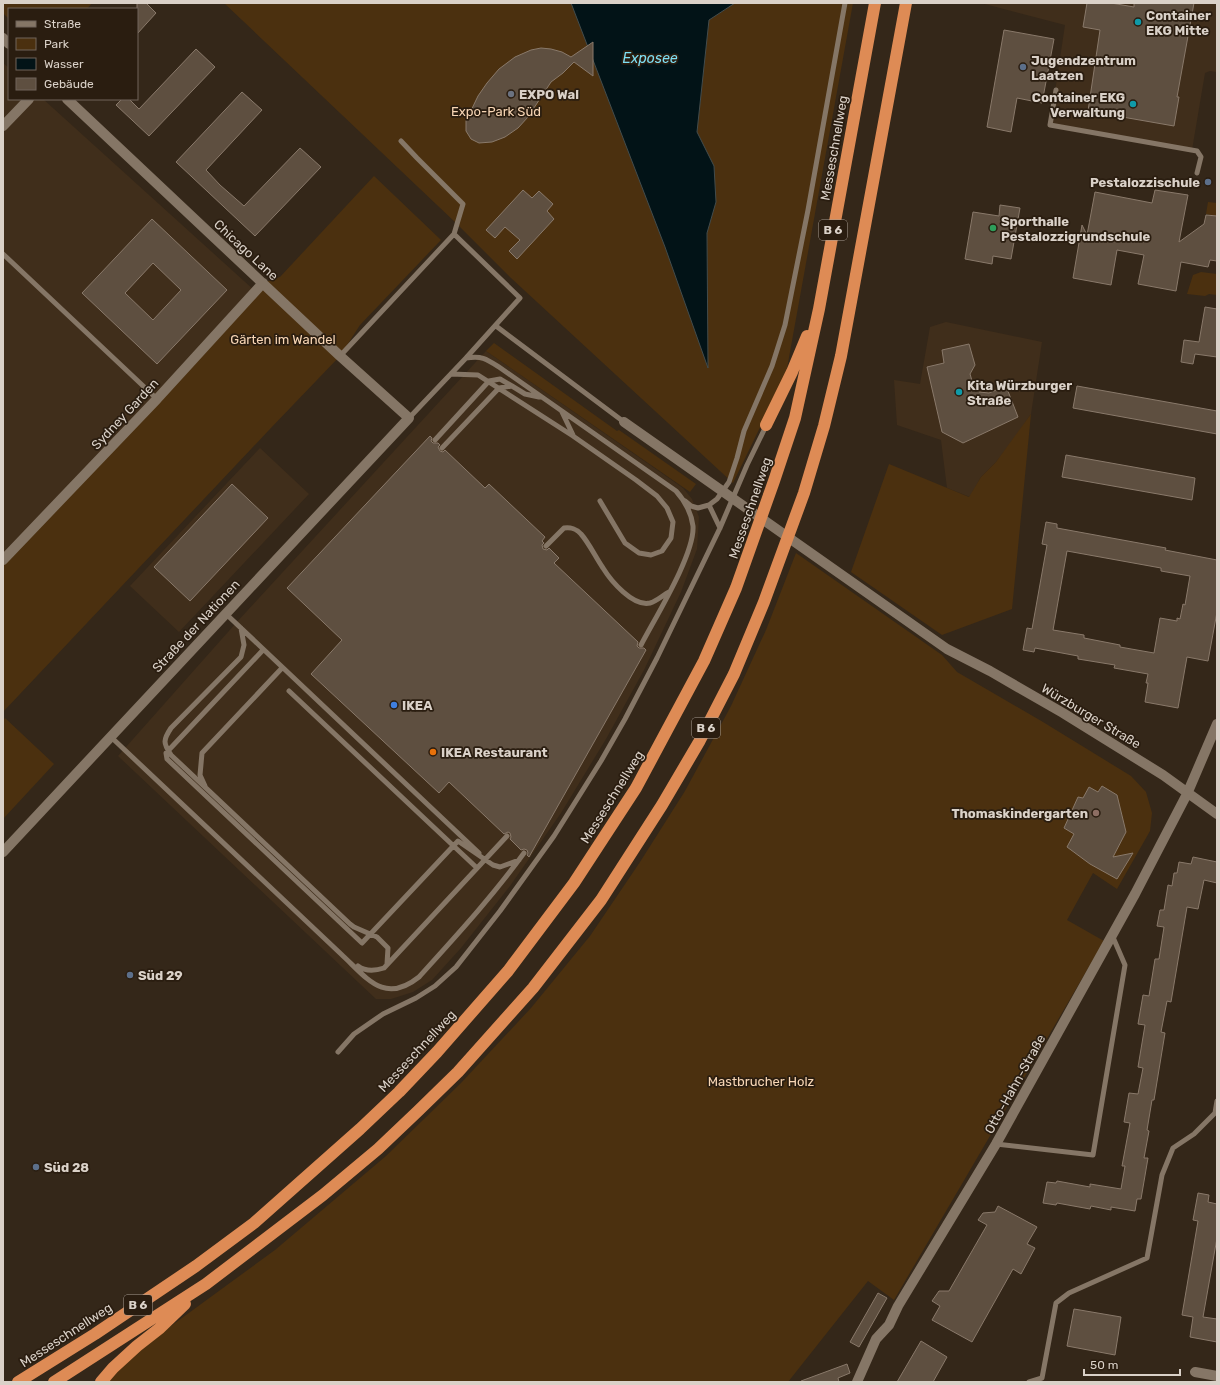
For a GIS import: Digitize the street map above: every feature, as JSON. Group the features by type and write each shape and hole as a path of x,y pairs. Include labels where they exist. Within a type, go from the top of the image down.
{"highway":[{"name":"Messeschnellweg","path":"18,1382 95,1334 196,1266 254,1223 360,1129 399,1092 508,971 569,890 636,788 704,661 736,588 795,418 819,309 875,3"},
{"name":"B 6","path":"54,1382 206,1284 323,1195 378,1148 458,1072 533,988 601,900 662,805 699,742 734,674 764,602 804,493 824,426 841,356 906,3"},
{"path":"766,425 792,372 819,309"},
{"path":"101,1382 132,1350 160,1328 206,1284"}],"street":[{"path":"3,126 28,100"},
{"name":"Chicago Lane","path":"68,100 340,356 409,418"},
{"name":"Sydney Garden","path":"3,560 157,399 263,283"},
{"name":"Straße der Nationen","path":"3,852 409,418"},
{"name":"Würzburger Straße","path":"624,422 693,472 947,649 990,671 1063,713 1163,775 1217,814"},
{"name":"Otto-Hahn-Straße","path":"857,1382 876,1339 889,1325 898,1306 996,1144 1112,935 1188,794 1217,724"},
{"path":"1195,1372 1217,1376"}],"lane":[{"path":"466,358 478,357 489,361 676,491 691,506 698,508 709,505 716,499 729,482 744,431 772,366 785,325 808,210 845,3"},
{"path":"1056,90 1050,125 1197,151 1201,157 1197,173"},
{"path":"340,356 454,234 463,204 401,140"},
{"path":"409,418 496,326 520,298 454,234"},
{"path":"3,254 157,399"},
{"path":"496,326 624,422"},
{"path":"451,374 478,375 489,381 574,436 657,496 667,508 673,522 671,538 662,551 651,555 638,553 625,543 600,501"},
{"path":"435,440 489,381 500,379 525,394 542,398"},
{"path":"442,448 500,388 512,386"},
{"path":"561,411 574,436"},
{"path":"338,1052 354,1034 377,1018 416,998 440,981 456,967 528,873 578,798 625,719 657,658 720,528 766,425"},
{"path":"641,645 670,591 689,550 693,527 690,513 685,501"},
{"path":"709,505 720,528"},
{"path":"546,546 564,528 571,527 581,533 604,570 625,594 634,601 643,604 654,602 670,591"},
{"path":"225,613 486,859"},
{"path":"241,628 244,645 241,656 171,728 164,742 165,746 171,755 350,924 377,937 388,948 387,964"},
{"path":"263,650 166,753 167,758 362,943 458,841 493,865 500,867 519,860"},
{"path":"206,788 200,775 202,753 282,668"},
{"path":"289,691 478,868"},
{"path":"111,737 372,983 383,988 396,989 409,985 419,977 504,882 524,853"},
{"path":"341,954 363,970 376,971 384,968 507,836"},
{"path":"996,1144 1093,1155 1125,965 1112,935"},
{"path":"1029,1382 1042,1378 1056,1303 1069,1292 1147,1258 1162,1175 1174,1148 1194,1134 1215,1113 1217,1101"}],"shaded area":[{"path":"981,3 1217,3 1217,72 1210,71 1205,73 1192,150 1050,125 1065,25"},
{"path":"3,63 8,67 8,100 44,100 255,291 3,561"},
{"path":"946,322 1042,342 1031,414 1015,438 996,462 981,477 970,497 947,488 941,440 897,425 894,380 920,384 930,327"},
{"name":"IKEA","path":"486,351 683,488 692,499 699,517 697,549 681,592 644,670 606,739 561,813 510,886 461,948 432,980 413,992 391,999 376,999 118,756 236,623"},
{"path":"260,448 309,494 179,632 130,586"}],"green space":[{"path":"3,3 92,3 88,8 8,8 8,18 3,13"},
{"name":"Expo-Park Süd","path":"224,3 571,3 665,247 708,367 707,233 716,202 714,166 697,132 709,20 735,3 853,3 786,374 733,483 511,278 456,223"},
{"name":"Gärten im Wandel","path":"374,176 441,240 360,325 340,356 3,712 3,560 263,283 280,277"},
{"path":"1208,202 1217,203 1216,216 1206,214"},
{"path":"1201,272 1217,274 1217,295 1209,294 1205,296 1187,294 1193,275"},
{"path":"494,343 617,431 619,430 696,484 690,492 486,351"},
{"path":"1031,414 1012,609 942,635 851,572 889,464 969,497 981,477 996,462"},
{"name":"Mastbrucher Holz","path":"796,553 942,655 957,672 1043,722 1131,776 1146,792 1152,813 1150,831 1117,889 1093,873 1067,920 1104,941 894,1300 868,1281 788,1382 108,1382 145,1345 275,1250 386,1156 461,1083 531,1008 590,936 640,862 685,791 731,706 766,630"},
{"path":"5,718 54,764 3,819 3,721"}],"water":[{"name":"Exposee","path":"571,3 735,3 709,20 697,132 714,166 716,202 707,233 708,368 665,247"}],"building":[{"path":"137,3 146,3 156,13 138,33 138,8"},
{"path":"1087,3 1111,3 1134,7 1134,3 1194,3 1177,97 1179,97 1174,126 1088,111 1100,30 1083,27"},
{"name":"Jugendzentrum Laatzen","path":"1004,30 1054,39 1042,103 1017,98 1011,132 987,127"},
{"name":"EXPO Wal","path":"593,42 593,76 574,62 551,82 528,117 518,128 505,137 492,142 479,143 471,139 466,131 466,121 478,96 499,69 515,57 531,50 541,48 551,49 562,52 571,57"},
{"path":"196,49 215,67 149,136 116,105 121,100 130,100 139,109"},
{"path":"242,92 262,110 206,170 220,185 244,206 300,148 321,167 255,236 176,162"},
{"path":"523,190 532,198 539,191 553,204 547,211 554,219 517,259 509,251 520,240 505,227 495,238 486,230"},
{"path":"1155,190 1188,195 1179,242 1204,224 1206,215 1217,216 1217,261 1210,260 1208,267 1181,262 1176,291 1138,284 1144,255 1117,250 1111,285 1073,278 1082,225 1087,235 1095,192 1152,203"},
{"name":"Sporthalle Pestalozzigrundschule","path":"1000,205 1020,208 1011,259 993,256 992,264 965,259 973,212 999,216"},
{"path":"152,219 227,290 157,364 82,293","holes":["153,263 181,290 153,320 125,293"]},
{"path":"1205,307 1217,309 1217,357 1195,354 1193,364 1181,362 1184,340 1199,342"},
{"name":"Kita Würzburger Straße","path":"969,344 975,365 970,374 973,384 979,392 989,393 1006,386 1018,417 963,443 942,432 927,367 944,363 942,350"},
{"path":"1077,386 1217,411 1217,434 1073,408"},
{"path":"430,436 433,443 438,443 440,445 438,447 440,451 443,452 445,450 485,488 489,484 545,537 542,541 544,543 542,545 543,549 547,550 549,548 559,558 554,563 638,642 637,646 639,648 644,648 646,650 529,857 527,855 527,850 521,850 510,839 510,833 508,832 504,834 449,782 439,793 311,674 342,640 287,588"},
{"path":"1066,455 1195,478 1192,500 1062,477"},
{"path":"232,484 268,518 190,601 154,567"},
{"path":"1046,522 1057,524 1057,528 1166,548 1165,550 1217,560 1217,612 1208,661 1187,657 1178,708 1145,702 1148,674 1114,668 1115,665 1078,659 1078,656 1035,648 1034,652 1023,650 1027,628 1032,629 1047,545 1042,544","holes":["1067,551 1161,568 1161,571 1190,576 1185,605 1183,604 1180,619 1177,618 1177,621 1160,618 1154,653 1120,647 1120,645 1084,638 1084,635 1053,630"]},
{"name":"Thomaskindergarten","path":"1102,786 1117,795 1126,832 1113,857 1133,853 1117,879 1090,864 1067,847 1074,834 1064,828 1078,797 1083,798 1089,787 1098,792"},
{"path":"1193,857 1217,862 1217,883 1204,880 1198,909 1187,907 1171,1002 1167,1001 1161,1032 1165,1033 1154,1100 1152,1100 1147,1130 1149,1131 1144,1158 1148,1158 1141,1199 1137,1199 1135,1211 1111,1207 1111,1210 1091,1206 1090,1209 1057,1203 1056,1205 1043,1203 1047,1182 1056,1183 1057,1181 1090,1187 1090,1184 1121,1189 1125,1166 1122,1166 1130,1123 1124,1122 1129,1093 1138,1094 1143,1068 1138,1067 1145,1025 1138,1024 1143,995 1149,996 1155,959 1159,959 1164,927 1157,926 1160,910 1164,910 1168,885 1172,886 1174,873 1177,873 1179,862 1191,864"},
{"path":"1198,1193 1209,1195 1208,1202 1217,1204 1217,1238 1203,1317 1217,1319 1217,1342 1190,1337 1193,1317 1182,1315 1198,1221 1193,1220"},
{"path":"998,1206 1037,1227 1027,1244 1035,1248 1021,1274 1013,1269 972,1342 932,1320 940,1306 932,1301 939,1291 949,1291 987,1225 978,1220 983,1213 995,1212"},
{"path":"878,1293 887,1298 859,1347 850,1342"},
{"path":"1074,1309 1121,1317 1115,1355 1067,1346"},
{"path":"921,1341 947,1357 933,1382 897,1382"},
{"path":"847,1364 850,1373 838,1378 839,1382 801,1381"}],"place":[{"name":"Container EKG Mitte","path":"1138,22"},
{"name":"Jugendzentrum Laatzen","path":"1023,67"},
{"name":"EXPO Wal","path":"511,94"},
{"name":"Container EKG Verwaltung","path":"1133,104"},
{"name":"Pestalozzischule","path":"1208,182"},
{"name":"Sporthalle Pestalozzigrundschule","path":"993,228"},
{"name":"Kita Würzburger Straße","path":"959,392"},
{"name":"IKEA","path":"394,705"},
{"name":"IKEA Restaurant","path":"433,752"},
{"name":"Thomaskindergarten","path":"1096,813"},
{"name":"Süd 29","path":"130,975"},
{"name":"Süd 28","path":"36,1167"}]}
